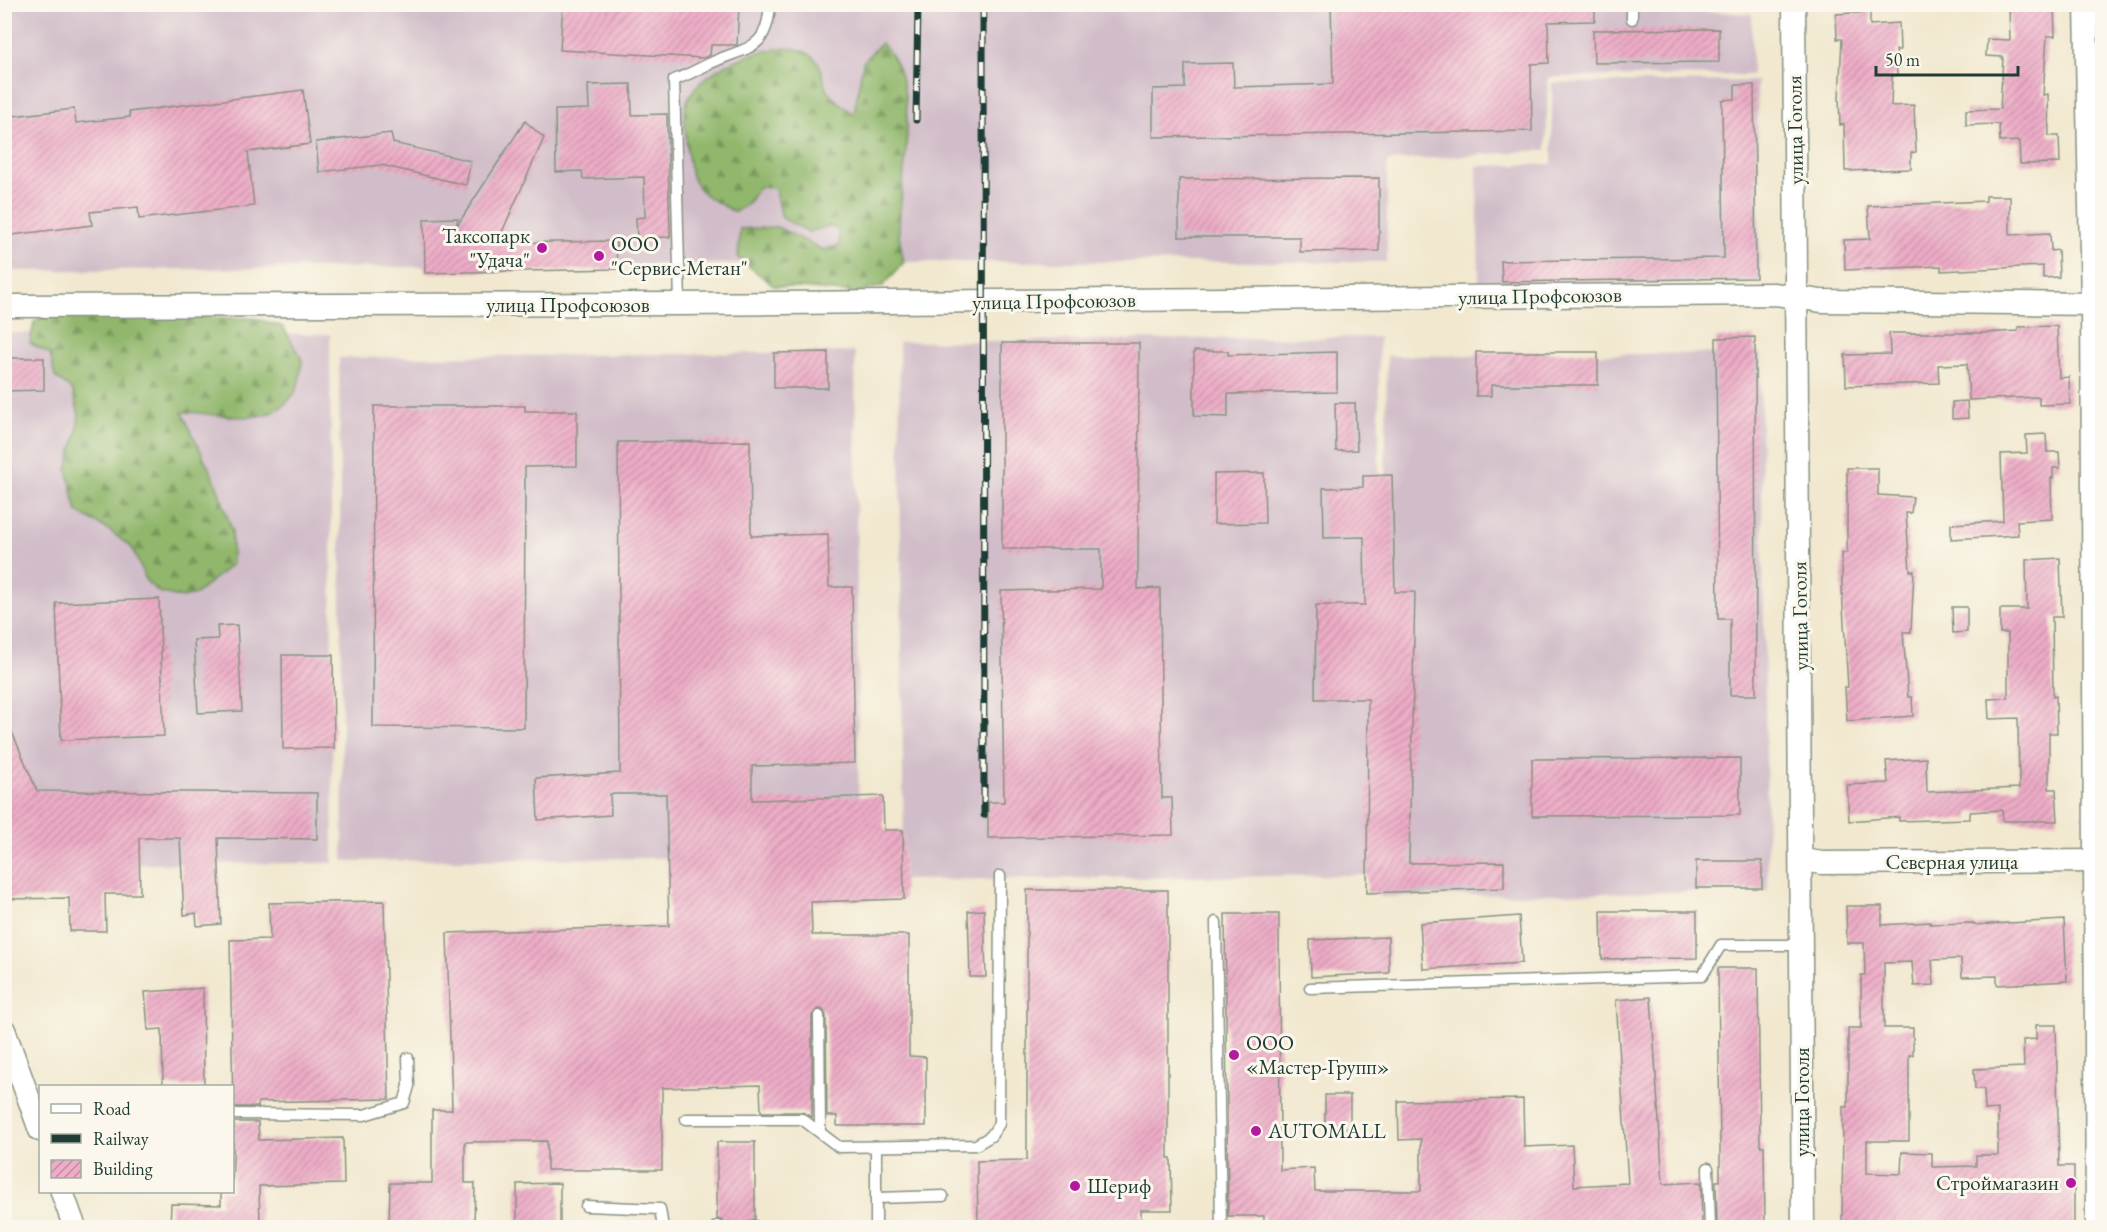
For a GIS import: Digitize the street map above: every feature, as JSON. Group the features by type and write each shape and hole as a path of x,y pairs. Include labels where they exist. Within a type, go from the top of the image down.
{"street":[{"name":"улица Гоголя","path":"1794,4 1803,1227"},
{"path":"2086,4 2097,304 2099,1149 2097,1227"},
{"name":"улица Профсоюзов","path":"4,306 680,304 1775,294 1797,299 2097,304"},
{"name":"Северная улица","path":"1802,860 1822,863 2098,861"},
{"path":"4,1030 39,1127"},
{"path":"63,1193 75,1227"}],"lane":[{"path":"680,304 675,80 715,61 748,51 763,34 770,4"},
{"path":"1632,4 1632,19"},
{"path":"686,1119 802,1119 839,1147 976,1145 992,1136 999,1124 1000,876"},
{"path":"1216,922 1221,1227"},
{"path":"1310,988 1702,976 1721,945 1801,945"},
{"path":"819,1016 820,1132"},
{"path":"234,1114 364,1115 404,1103 409,1086 408,1058"},
{"path":"876,1147 876,1227"},
{"path":"1708,1168 1710,1227"},
{"path":"876,1198 943,1196"},
{"path":"586,1206 660,1209 663,1227"}],"shaded area":[{"path":"1673,4 1674,10 1752,14 1752,75 1548,77 1546,150 1387,161 1387,262 895,262 5,271 4,5"},
{"path":"1757,81 1760,282 1479,286 1477,166 1552,164 1552,83"},
{"path":"4,333 330,334 333,863 5,865"},
{"path":"1379,337 1378,875 904,880 899,342"},
{"path":"855,352 859,856 343,861 339,358"},
{"path":"1760,353 1768,890 1380,897 1387,356"}],"green space":[{"path":"881,43 894,61 903,82 906,106 907,132 899,230 904,262 883,286 856,293 774,286 738,258 740,229 777,227 823,250 840,245 838,230 829,226 809,232 782,218 775,188 759,187 749,202 735,212 713,200 698,188 690,168 685,122 686,106 692,93 703,81 736,60 774,49 791,49 805,52 817,61 829,93 854,114 863,62"},
{"path":"62,315 254,318 283,327 302,360 295,392 284,404 272,412 243,417 182,412 216,483 232,530 232,564 196,594 183,598 159,592 147,582 132,548 109,530 77,512 67,469 77,433 79,414 72,390 55,377 50,354 30,343 34,322 40,318"}],"building":[{"path":"563,4 739,4 737,45 711,45 710,55 703,58 560,50"},
{"path":"1331,4 1595,4 1595,21 1548,22 1549,63 1531,64 1532,131 1153,137 1153,89 1185,88 1185,64 1233,63 1234,87 1333,84"},
{"path":"2054,6 2055,36 2047,36 2043,95 2048,94 2049,136 2059,136 2060,163 2020,164 2019,141 2000,142 1999,124 1966,125 1966,110 2000,109 2003,57 1986,56 1987,39 2010,40 2009,7"},
{"path":"1870,12 1870,25 1899,23 1900,50 1896,50 1897,75 1892,76 1891,106 1914,105 1916,152 1911,153 1911,169 1845,171 1844,124 1840,125 1839,98 1842,39 1837,39 1836,14"},
{"path":"1719,29 1719,62 1594,63 1593,30"},
{"path":"631,84 632,115 667,114 670,237 637,238 636,218 645,217 644,177 583,179 582,171 556,172 555,110 589,109 588,85"},
{"path":"1735,85 1754,85 1756,278 1502,282 1501,261 1724,258 1722,100 1735,99"},
{"path":"303,90 310,144 248,152 254,206 139,219 138,207 90,212 92,225 4,236 4,117 74,109 76,123 130,117 129,112"},
{"path":"525,121 544,138 497,243 616,241 617,269 425,273 424,219 458,218 456,227"},
{"path":"391,133 393,143 471,161 466,185 381,165 319,172 316,142"},
{"path":"1379,178 1379,251 1300,252 1300,237 1179,237 1179,179"},
{"path":"1986,196 2010,196 2010,235 2050,233 2051,251 2058,250 2059,277 2043,278 2043,266 1941,271 1941,266 1845,270 1844,240 1870,239 1868,206 1986,201"},
{"path":"2057,326 2059,378 2069,377 2070,404 2039,405 2039,397 1969,400 1967,364 1938,365 1939,383 1846,386 1845,355 1890,354 1889,333 1984,333 2018,331 2018,327"},
{"path":"1755,337 1756,695 1730,695 1730,619 1718,619 1716,338"},
{"path":"1002,343 1139,343 1138,589 1160,588 1162,798 1172,798 1173,835 988,838 988,802 1004,802 1001,591 1101,589 1101,549 1002,549"},
{"path":"1194,351 1228,351 1228,355 1337,352 1337,392 1228,394 1228,417 1194,416"},
{"path":"828,352 828,388 774,388 774,353"},
{"path":"1476,352 1598,352 1598,385 1491,385 1491,396 1476,396"},
{"path":"4,358 44,358 44,390 4,391"},
{"path":"1967,401 1968,418 1952,419 1952,402"},
{"path":"1335,403 1355,403 1357,450 1336,451"},
{"path":"374,406 525,406 525,411 577,411 577,466 525,467 524,728 373,727"},
{"path":"2046,434 2047,452 2059,452 2060,468 2053,468 2053,478 2051,478 2052,519 2017,521 2018,535 1951,539 1951,524 2003,521 2001,454 2027,453 2026,435"},
{"path":"750,441 751,536 828,534 829,587 852,587 855,763 752,766 752,800 883,796 884,830 903,830 904,899 811,902 812,935 909,935 909,1056 926,1057 926,1126 837,1126 837,1116 827,1116 826,1016 823,1010 818,1009 812,1016 812,1117 802,1112 761,1112 760,1085 662,1088 662,1170 547,1170 547,1141 465,1142 465,1183 475,1183 474,1227 389,1227 390,1183 432,1183 432,1110 452,1110 447,933 669,926 666,794 610,794 611,815 538,820 536,778 620,773 618,442"},
{"path":"1847,468 1878,468 1878,495 1913,497 1911,513 1906,513 1910,571 1914,571 1911,632 1903,632 1908,697 1912,697 1913,716 1847,721 1845,687 1848,687 1842,553 1847,553"},
{"path":"1264,473 1265,523 1214,524 1214,474"},
{"path":"1392,475 1395,592 1415,592 1409,863 1504,862 1504,888 1367,893 1368,699 1315,699 1316,605 1365,605 1364,537 1324,538 1323,488 1363,487 1363,476"},
{"path":"2060,558 2062,617 2052,617 2053,697 2056,696 2057,733 2049,733 2049,789 2056,789 2058,821 2003,821 2002,810 1970,812 1970,819 1899,821 1899,817 1849,821 1847,785 1888,783 1886,761 1926,758 1927,792 2019,788 2018,718 1989,719 1988,699 2008,698 2008,633 2000,633 2000,609 2027,609 2026,560"},
{"path":"159,599 164,736 61,740 56,603"},
{"path":"1952,607 1967,607 1967,632 1953,633"},
{"path":"237,625 242,711 198,713 194,640 218,639 217,626"},
{"path":"282,655 333,655 334,748 283,749"},
{"path":"4,713 37,791 317,793 317,839 218,838 221,924 197,926 196,913 184,915 180,838 139,838 140,894 105,894 106,931 70,931 69,898 4,899"},
{"path":"1740,758 1740,815 1532,816 1532,759"},
{"path":"1696,861 1762,861 1762,888 1696,888"},
{"path":"1027,890 1168,890 1168,1158 1171,1158 1172,1210 1141,1210 1141,1227 978,1227 977,1161 1027,1160"},
{"path":"384,901 389,1099 258,1102 258,1107 234,1107 230,940 270,939 269,903"},
{"path":"1846,906 1882,906 1882,925 1930,922 1930,924 1973,923 1973,925 2064,920 2067,981 1997,985 1997,976 1962,977 1961,959 1932,960 1934,985 1914,986 1912,962 1884,963 1884,1028 1913,1028 1913,1055 1909,1055 1909,1141 1867,1141 1867,1173 1901,1174 1902,1152 1932,1153 1932,1167 1976,1166 1976,1155 1998,1155 1998,1109 1985,1110 1984,1089 1975,1089 1974,1069 2024,1067 2023,1040 2036,1039 2036,1025 2056,1025 2059,1166 2074,1166 2074,1227 1842,1227 1843,1107 1848,1107 1848,1028 1861,1028 1861,975 1865,975 1864,943 1847,943"},
{"path":"984,910 986,977 970,977 968,911"},
{"path":"1601,911 1697,911 1697,958 1602,959"},
{"path":"1225,914 1279,914 1280,1170 1314,1168 1315,1191 1421,1191 1421,1139 1399,1140 1398,1101 1523,1099 1524,1147 1572,1145 1574,1186 1628,1183 1616,1000 1651,997 1663,1184 1701,1182 1702,1227 1264,1227 1264,1216 1228,1216"},
{"path":"1519,916 1522,963 1423,969 1420,923"},
{"path":"1388,937 1389,973 1311,977 1310,940"},
{"path":"1718,968 1758,968 1760,1146 1764,1146 1765,1227 1717,1227 1716,1181 1720,1181"},
{"path":"203,988 204,1085 163,1085 162,1029 148,1030 145,992"},
{"path":"1325,1095 1350,1095 1350,1128 1325,1128"},
{"path":"234,1122 258,1122 259,1140 343,1138 344,1184 259,1186 260,1226 170,1227 171,1204 221,1205 221,1193 234,1193"},
{"path":"717,1142 755,1142 755,1219 749,1221 748,1227 724,1227 723,1221 717,1219"},
{"path":"560,1183 560,1227 517,1227 517,1184"}],"railway":[{"path":"916,120 918,4"},
{"path":"983,4 984,815"}],"place":[{"name":"Таксопарк \"Удача\"","path":"542,248"},
{"name":"ООО \"Сервис-Метан\"","path":"599,256"},
{"name":"ООО «Мастер-Групп»","path":"1234,1055"},
{"name":"AUTOMALL","path":"1256,1131"},
{"name":"Строймагазин","path":"2071,1183"},
{"name":"Шериф","path":"1075,1186"}]}
